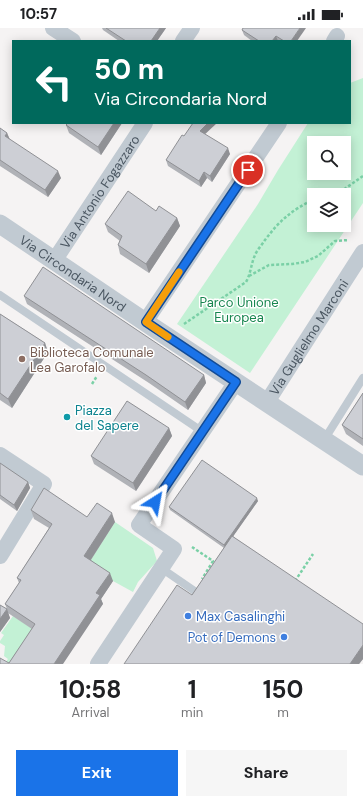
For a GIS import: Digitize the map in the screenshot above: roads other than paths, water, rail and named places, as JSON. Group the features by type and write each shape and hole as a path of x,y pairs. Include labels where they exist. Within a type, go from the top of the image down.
{"street":[{"path":"53,28 71,40"},
{"path":"184,40 192,28"},
{"name":"Via Antonio Fogazzaro","path":"54,261 144,124"},
{"path":"146,322 278,124"},
{"name":"Via Circondaria Nord","path":"0,224 363,466"},
{"name":"Via Guglielmo Marconi","path":"267,402 363,252"},
{"path":"98,664 174,549 139,525 236,382"},
{"path":"0,455 44,484 0,556"}],"lane":[{"path":"0,295 203,432"},
{"path":"324,440 363,378"},
{"path":"161,568 196,592"}],"place":[{"name":"Biblioteca Comunale Lea Garofalo","path":"22,359"},
{"name":"Piazza del Sapere","path":"67,417"},
{"name":"Max Casalinghi","path":"188,616"},
{"name":"Pot of Demons","path":"284,637"}],"park label":[{"name":"Parco Unione Europea","path":"239,310"}]}
